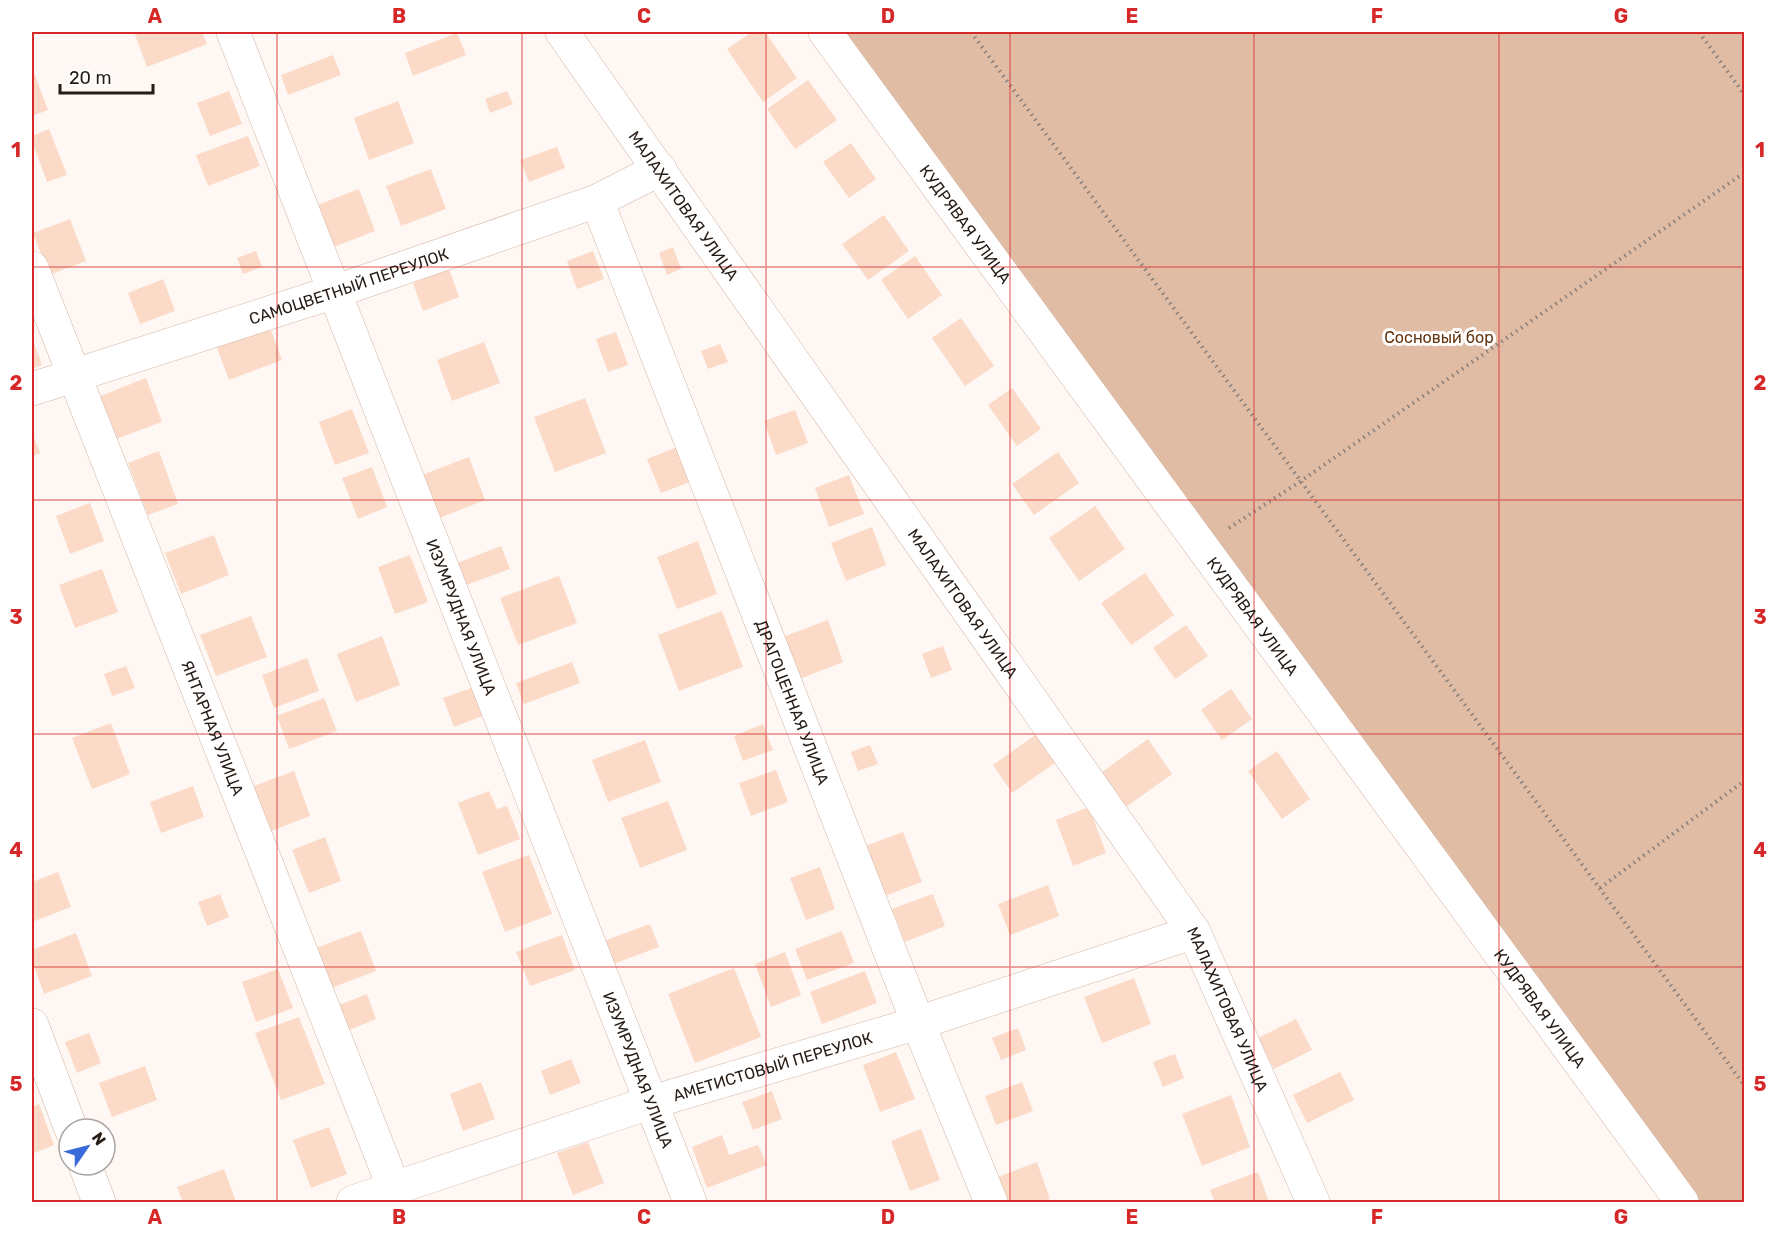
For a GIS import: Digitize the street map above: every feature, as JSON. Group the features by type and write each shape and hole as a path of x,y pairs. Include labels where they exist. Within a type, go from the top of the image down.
{"street":[{"name":"ИЗУМРУДНАЯ УЛИЦА","path":"233,32 690,1203"},
{"name":"МАЛАХИТОВАЯ УЛИЦА","path":"562,32 1194,933 1313,1203"},
{"name":"КУДРЯВАЯ УЛИЦА","path":"825,32 1682,1203"},
{"name":"САМОЦВЕТНЫЙ ПЕРЕУЛОК","path":"32,389 334,291 597,201 660,169"},
{"name":"ДРАГОЦЕННАЯ УЛИЦА","path":"597,201 918,1023 991,1203"},
{"name":"ЯНТАРНАЯ УЛИЦА","path":"32,268 394,1188"},
{"name":"АМЕТИСТОВЫЙ ПЕРЕУЛОК","path":"353,1203 652,1102 918,1023 1194,933"},
{"path":"32,1025 66,1117"},
{"path":"89,1177 99,1203"}],"path":[{"path":"971,32 1744,1085"},
{"path":"1699,32 1744,94"},
{"path":"1201,546 1301,481 1744,172"},
{"path":"1600,888 1744,781"}],"green space":[{"name":"Сосновый бор","path":"837,32 1744,32 1744,1202 1695,1202"}],"building":[{"path":"134,32 202,32 207,44 147,67"},
{"path":"752,32 765,32 797,78 763,102 727,49"},
{"path":"457,33 466,55 413,76 405,53"},
{"path":"333,55 341,75 288,95 281,75"},
{"path":"32,67 48,110 32,116"},
{"path":"808,80 837,120 795,149 767,109"},
{"path":"229,91 242,124 210,136 197,103"},
{"path":"507,91 513,104 490,113 485,99"},
{"path":"398,101 414,143 369,160 354,118"},
{"path":"49,129 67,175 47,182 32,136"},
{"path":"248,136 260,166 208,186 196,155"},
{"path":"851,143 876,179 849,198 823,162"},
{"path":"557,147 565,168 529,182 520,160"},
{"path":"431,169 446,209 401,226 386,186"},
{"path":"359,189 375,231 331,248 315,206"},
{"path":"884,215 909,251 868,280 842,244"},
{"path":"70,219 86,261 49,275 33,233"},
{"path":"673,247 681,269 667,275 659,253"},
{"path":"256,251 262,267 243,274 237,258"},
{"path":"593,251 604,279 577,289 567,261"},
{"path":"915,256 942,295 908,319 881,280"},
{"path":"449,269 459,297 423,311 413,283"},
{"path":"163,279 175,311 140,324 128,293"},
{"path":"961,318 994,366 965,386 932,338"},
{"path":"269,325 282,360 229,380 216,345"},
{"path":"616,332 628,365 608,372 596,339"},
{"path":"32,337 42,365 32,369"},
{"path":"484,342 500,383 452,401 437,360"},
{"path":"720,344 728,362 708,369 701,351"},
{"path":"146,378 162,422 116,439 100,396"},
{"path":"1012,388 1041,429 1017,446 988,405"},
{"path":"585,398 606,453 555,472 534,417"},
{"path":"352,409 369,453 335,465 319,422"},
{"path":"795,410 808,443 776,455 764,421"},
{"path":"32,432 40,453 32,456"},
{"path":"680,446 693,481 661,493 647,459"},
{"path":"159,451 178,504 148,515 128,463"},
{"path":"1058,452 1079,483 1034,515 1012,484"},
{"path":"469,457 485,500 439,518 422,475"},
{"path":"372,467 387,507 358,519 342,478"},
{"path":"849,475 864,514 829,527 815,488"},
{"path":"90,503 104,541 70,554 56,516"},
{"path":"1095,506 1125,549 1079,581 1049,538"},
{"path":"872,527 886,565 846,581 831,543"},
{"path":"214,535 229,575 181,594 165,553"},
{"path":"698,541 717,594 677,609 657,557"},
{"path":"501,546 510,569 466,585 457,563"},
{"path":"410,555 428,602 395,614 378,567"},
{"path":"102,569 118,612 75,628 59,585"},
{"path":"1145,573 1174,615 1131,645 1101,603"},
{"path":"559,576 577,623 518,645 500,598"},
{"path":"722,611 743,667 679,691 658,635"},
{"path":"251,616 267,657 216,676 200,635"},
{"path":"828,620 843,662 800,679 783,637"},
{"path":"1186,625 1208,656 1175,679 1153,648"},
{"path":"382,636 400,685 356,702 337,654"},
{"path":"943,646 952,670 931,678 922,654"},
{"path":"307,658 319,691 274,708 262,675"},
{"path":"572,662 580,683 524,704 516,683"},
{"path":"126,666 135,688 112,696 104,674"},
{"path":"474,687 485,715 454,727 443,698"},
{"path":"1231,689 1252,719 1222,740 1201,710"},
{"path":"324,698 337,731 289,749 277,716"},
{"path":"111,723 130,774 92,789 72,738"},
{"path":"763,724 773,750 743,761 734,736"},
{"path":"1038,733 1058,761 1012,793 993,765"},
{"path":"1148,739 1172,774 1126,807 1102,772"},
{"path":"645,740 661,782 608,802 592,760"},
{"path":"870,745 878,764 858,771 851,752"},
{"path":"1277,751 1310,799 1282,819 1248,771"},
{"path":"776,770 788,802 751,816 739,783"},
{"path":"294,771 310,816 266,833 249,788"},
{"path":"193,786 204,817 161,833 150,802"},
{"path":"489,791 497,809 507,806 520,839 478,855 458,803"},
{"path":"668,801 687,850 640,868 621,818"},
{"path":"1089,807 1106,853 1073,866 1056,820"},
{"path":"903,832 922,882 882,897 863,847"},
{"path":"325,837 341,881 309,893 292,850"},
{"path":"529,855 552,914 505,932 482,872"},
{"path":"820,867 835,909 806,920 790,878"},
{"path":"58,872 71,907 32,922 32,882"},
{"path":"1048,885 1059,916 1010,935 998,904"},
{"path":"220,894 229,917 207,926 198,902"},
{"path":"933,894 945,926 905,942 892,909"},
{"path":"650,924 659,947 613,964 604,941"},
{"path":"361,931 376,971 331,988 316,948"},
{"path":"842,931 854,963 807,980 795,949"},
{"path":"76,933 92,976 44,994 32,960 32,950"},
{"path":"562,935 575,970 530,986 516,952"},
{"path":"785,952 801,995 771,1007 755,964"},
{"path":"734,968 761,1037 695,1063 668,994"},
{"path":"278,969 293,1008 256,1022 242,982"},
{"path":"865,971 877,1003 822,1024 810,992"},
{"path":"1134,978 1151,1024 1102,1043 1084,997"},
{"path":"367,994 376,1019 349,1030 339,1005"},
{"path":"299,1017 325,1084 281,1100 255,1033"},
{"path":"1296,1019 1312,1050 1274,1069 1258,1038"},
{"path":"1018,1028 1026,1050 1001,1060 992,1038"},
{"path":"89,1033 101,1063 77,1073 65,1042"},
{"path":"896,1052 915,1099 880,1112 863,1065"},
{"path":"1175,1054 1184,1078 1163,1087 1153,1062"},
{"path":"571,1059 581,1083 550,1095 541,1071"},
{"path":"145,1066 157,1100 112,1117 99,1083"},
{"path":"1340,1072 1354,1100 1307,1123 1293,1095"},
{"path":"481,1082 495,1119 463,1131 450,1094"},
{"path":"1022,1082 1033,1111 996,1125 985,1096"},
{"path":"772,1091 782,1119 753,1130 742,1102"},
{"path":"1231,1095 1250,1147 1202,1166 1182,1114"},
{"path":"39,1104 54,1145 32,1154 32,1107"},
{"path":"329,1127 347,1174 311,1188 293,1140"},
{"path":"921,1129 940,1180 910,1191 891,1141"},
{"path":"722,1135 729,1155 758,1145 767,1165 707,1188 692,1147"},
{"path":"588,1142 604,1183 573,1195 557,1153"},
{"path":"1037,1162 1050,1199 1041,1202 1008,1202 998,1177"},
{"path":"224,1169 236,1202 183,1202 177,1187"},
{"path":"1258,1172 1269,1202 1215,1202 1210,1190"}]}
